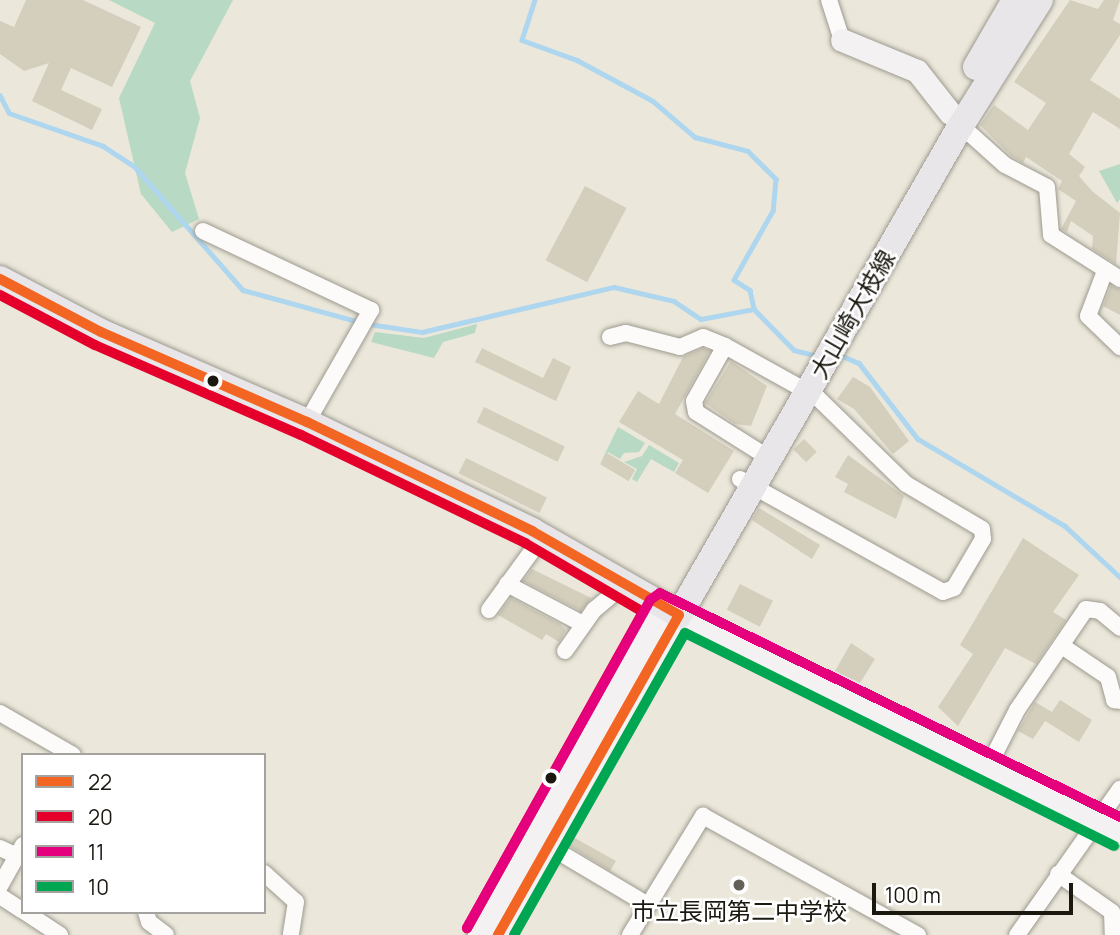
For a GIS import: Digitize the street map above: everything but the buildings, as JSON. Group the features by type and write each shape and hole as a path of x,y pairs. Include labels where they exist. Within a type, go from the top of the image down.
{"main road":[{"name":"大山崎大枝線","path":"671,611 955,120 1015,0"},
{"name":"大山崎大枝線","path":"955,120 1040,0"},
{"path":"0,279 101,332 307,422 542,537 623,586 671,611"},
{"name":"大山崎大枝線","path":"747,482 758,451 802,388"}],"street":[{"path":"829,0 842,40 917,71 955,120 1005,165 1047,187 1051,235 1120,279"},
{"path":"203,231 371,310 307,422"},
{"path":"1105,271 1088,316 1120,346"},
{"path":"610,337 626,333 680,346 703,337 725,346 802,388 906,484 982,529 983,539 954,588 943,592 747,482"},
{"path":"725,346 694,401 696,412 758,451"},
{"path":"489,610 542,537"},
{"path":"507,584 583,624"},
{"path":"565,651 583,624 623,586"},
{"path":"987,769 1017,710 1086,609 1100,611 1120,628"},
{"path":"498,935 542,842 671,611 1120,833"},
{"path":"1062,646 1114,674 1110,691 1120,701"},
{"path":"0,713 70,753"},
{"path":"1017,935 1120,789"},
{"path":"630,935 703,816 918,935"},
{"path":"542,842 649,905"},
{"path":"479,935 542,842"},
{"path":"0,848 20,851 0,886"},
{"path":"1058,874 1112,912 1113,935"},
{"path":"266,875 296,902 292,935"},
{"path":"0,896 21,910"},
{"path":"27,914 60,935"},
{"path":"147,914 149,922 166,935"}],"green space":[{"path":"109,0 233,0 190,81 200,118 185,173 199,219 172,232 141,194 119,98 155,23"},
{"path":"1120,164 1120,199 1117,203 1099,171"},
{"path":"477,324 475,333 443,342 434,358 371,342 375,332 424,338"},
{"path":"618,427 645,443 639,452 624,453 620,459 608,452 600,464"},
{"path":"649,445 679,463 674,472 651,459 637,482 632,479 637,469 624,462 642,456"}],"waterway":[{"path":"535,0 522,40 577,60 653,101 695,137 748,151 776,179 773,211 734,280 750,290 754,309 794,350 818,356"},
{"path":"0,95 9,113 103,146 134,166 243,290 360,322"},
{"path":"369,324 422,332 614,287 674,301 701,319 754,309"},
{"path":"840,355 859,363 918,439 1065,526 1120,577"}],"transit line":[{"name":"22","path":"0,279 101,332 307,422 532,531 679,615 498,935"},
{"name":"20","path":"0,295 95,345 301,435 525,543 643,612 467,928"},
{"name":"11","path":"467,928 650,600 660,593 1120,817"},
{"name":"10","path":"514,935 685,633 1114,846"}],"place":[{"name":"市立長岡第二中学校","path":"739,885"}]}
